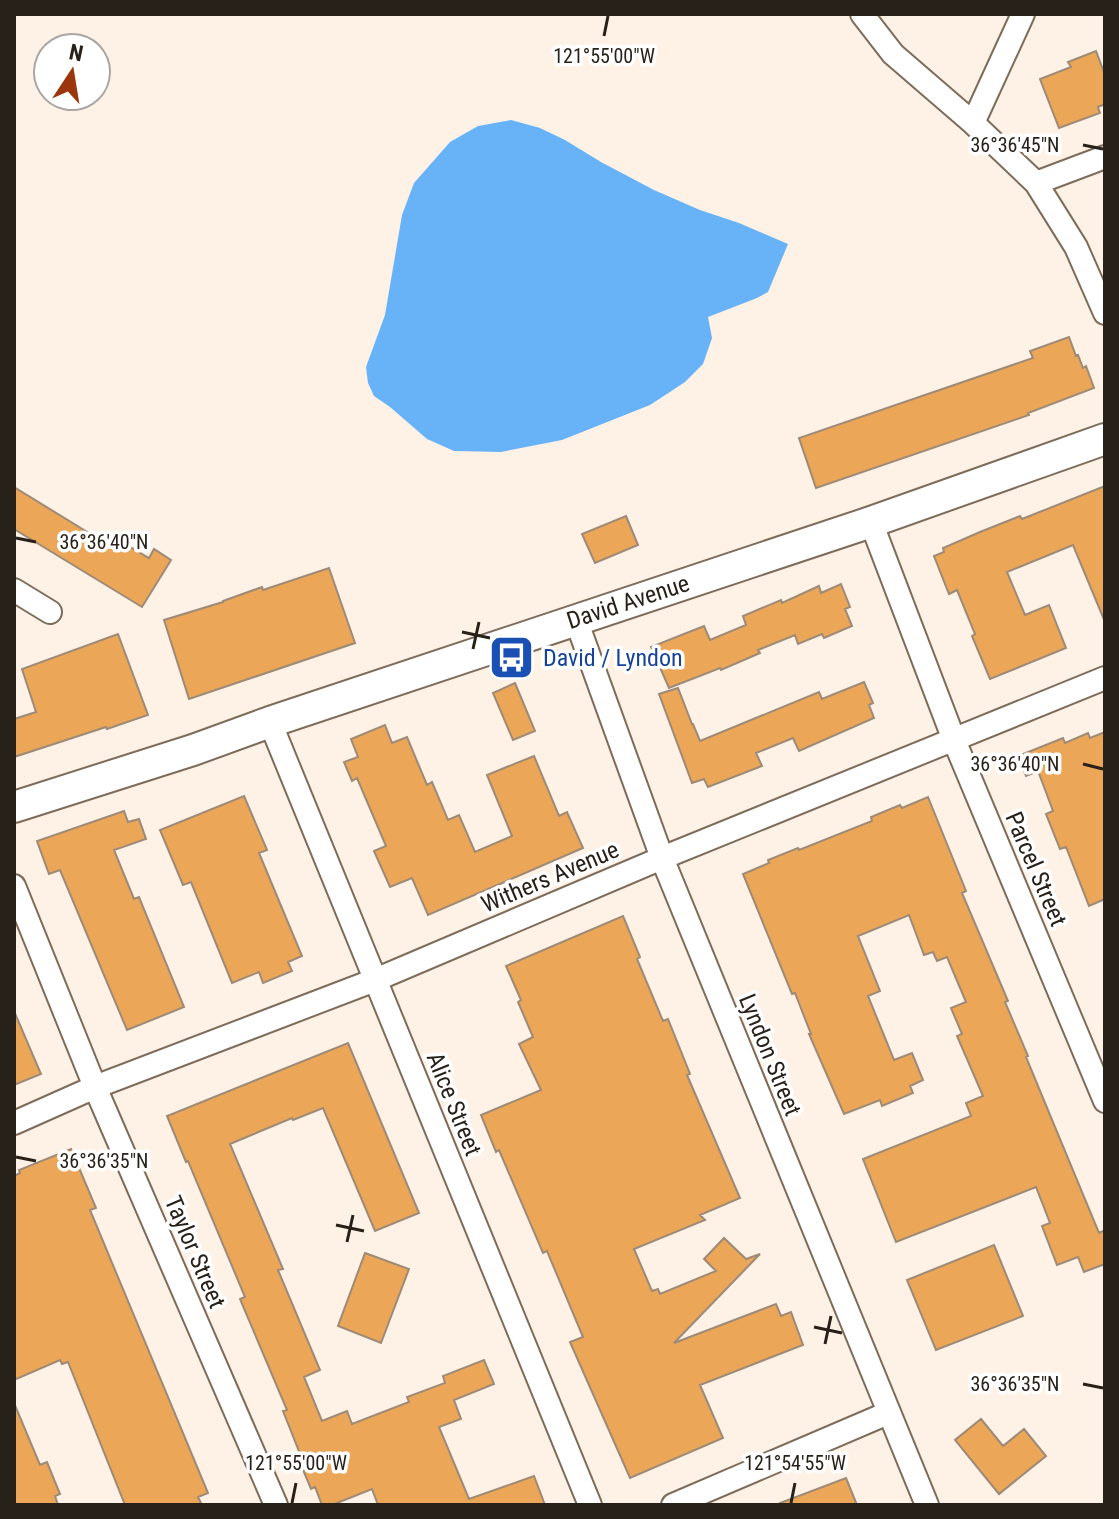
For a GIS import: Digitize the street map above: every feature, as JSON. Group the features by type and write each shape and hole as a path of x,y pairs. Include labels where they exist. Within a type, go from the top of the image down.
{"main road":[{"name":"David Avenue","path":"14,807 871,522 1105,439"}],"street":[{"path":"862,14 893,54 1036,183 1076,247 1102,307"},
{"path":"973,123 1023,14"},
{"path":"1036,183 1105,157"},
{"name":"Parcel Street","path":"871,522 954,740 1105,1101"},
{"path":"14,590 50,612"},
{"name":"Lyndon Street","path":"576,620 662,858 927,1505"},
{"name":"Withers Avenue","path":"14,1123 95,1087 375,980 662,858 1105,678"},
{"name":"Alice Street","path":"270,722 590,1505"},
{"name":"Taylor Street","path":"14,886 95,1087 276,1505"},
{"path":"673,1505 888,1413"}],"water":[{"path":"511,120 540,128 565,140 654,190 788,244 768,292 708,317 712,338 703,364 685,382 650,405 562,440 501,452 454,451 427,439 374,396 366,367 385,315 402,215 414,183 450,142 478,126"}],"building":[{"path":"1096,51 1105,75 1105,104 1098,107 1100,113 1059,128 1040,79 1071,67 1068,62"},
{"path":"1069,337 1083,368 1086,366 1094,388 1029,415 816,488 799,438 1033,358 1030,351"},
{"path":"1105,486 1105,622 1073,545 1007,572 1025,615 1049,605 1066,648 990,679 957,590 949,594 934,556 944,552 943,548 980,532"},
{"path":"14,487 110,546 115,538 149,558 154,549 171,560 142,607 14,529"},
{"path":"626,516 638,545 595,563 582,534"},
{"path":"329,568 355,643 189,699 164,620"},
{"path":"841,584 850,607 845,609 852,626 824,638 822,634 798,644 795,635 721,670 669,688 651,647 704,626 710,640 746,625 743,616 819,586 821,593"},
{"path":"118,634 148,715 14,757 14,719 36,712 22,669"},
{"path":"864,682 873,703 869,705 874,718 799,751 793,738 756,753 762,766 708,787 704,779 692,783 659,694 678,688 700,741 819,692 822,699"},
{"path":"515,683 535,731 513,740 493,693"},
{"path":"385,725 392,743 407,737 427,785 432,782 448,820 459,815 475,852 512,836 487,775 534,756 559,816 567,812 583,848 428,915 412,878 390,887 374,851 386,846 357,778 352,781 344,762 358,757 351,739"},
{"path":"1105,732 1105,899 1089,906 1066,847 1060,849 1046,814 1053,811 1038,771 1026,776 1018,756 1063,738 1065,743 1088,733 1090,738"},
{"path":"244,796 267,850 259,853 302,956 288,962 292,971 263,983 259,972 232,983 191,882 183,885 160,830"},
{"path":"928,797 966,891 962,893 1008,1001 1005,1002 1026,1057 1099,1233 1105,1230 1105,1264 1084,1272 1078,1257 1057,1265 1042,1226 1050,1223 1036,1187 896,1242 863,1159 971,1116 966,1103 983,1096 957,1036 962,1034 951,1008 966,1002 947,957 937,961 933,952 924,955 909,915 858,936 880,991 868,996 894,1060 912,1053 923,1080 910,1086 913,1093 882,1106 880,1100 844,1114 743,874 769,863 768,860 872,821 871,817"},
{"path":"124,811 128,822 139,819 146,839 114,850 134,899 139,897 184,1007 127,1030 60,870 49,874 37,841"},
{"path":"623,916 640,957 637,959 663,1021 668,1019 690,1074 687,1075 740,1198 700,1215 705,1220 634,1249 652,1291 658,1289 660,1294 716,1271 704,1259 724,1238 746,1259 760,1254 674,1343 776,1304 781,1316 791,1312 803,1345 700,1385 723,1438 630,1478 570,1342 583,1337 547,1251 543,1253 481,1115 541,1090 519,1044 533,1037 506,966"},
{"path":"14,1011 41,1074 14,1085"},
{"path":"348,1043 419,1213 375,1231 323,1108 230,1144 283,1269 278,1270 320,1370 304,1377 322,1421 347,1411 352,1424 409,1402 407,1397 445,1383 443,1376 484,1360 494,1384 454,1400 461,1419 439,1427 469,1499 534,1476 545,1505 378,1505 372,1489 332,1505 322,1505 315,1487 311,1489 283,1411 287,1410 240,1299 245,1297 167,1116"},
{"path":"71,1149 96,1208 90,1210 208,1493 198,1497 202,1505 125,1505 68,1362 62,1364 60,1360 14,1380 14,1176 20,1173 19,1170"},
{"path":"994,1245 1023,1316 936,1350 907,1280"},
{"path":"365,1253 409,1269 381,1343 338,1326"},
{"path":"14,1403 40,1465 47,1462 60,1494 55,1496 58,1505 14,1505"},
{"path":"981,1419 1003,1446 1024,1429 1046,1456 999,1494 955,1440"},
{"path":"846,1478 857,1505 780,1503"}],"place":[{"name":"David / Lyndon","path":"512,658"}]}
